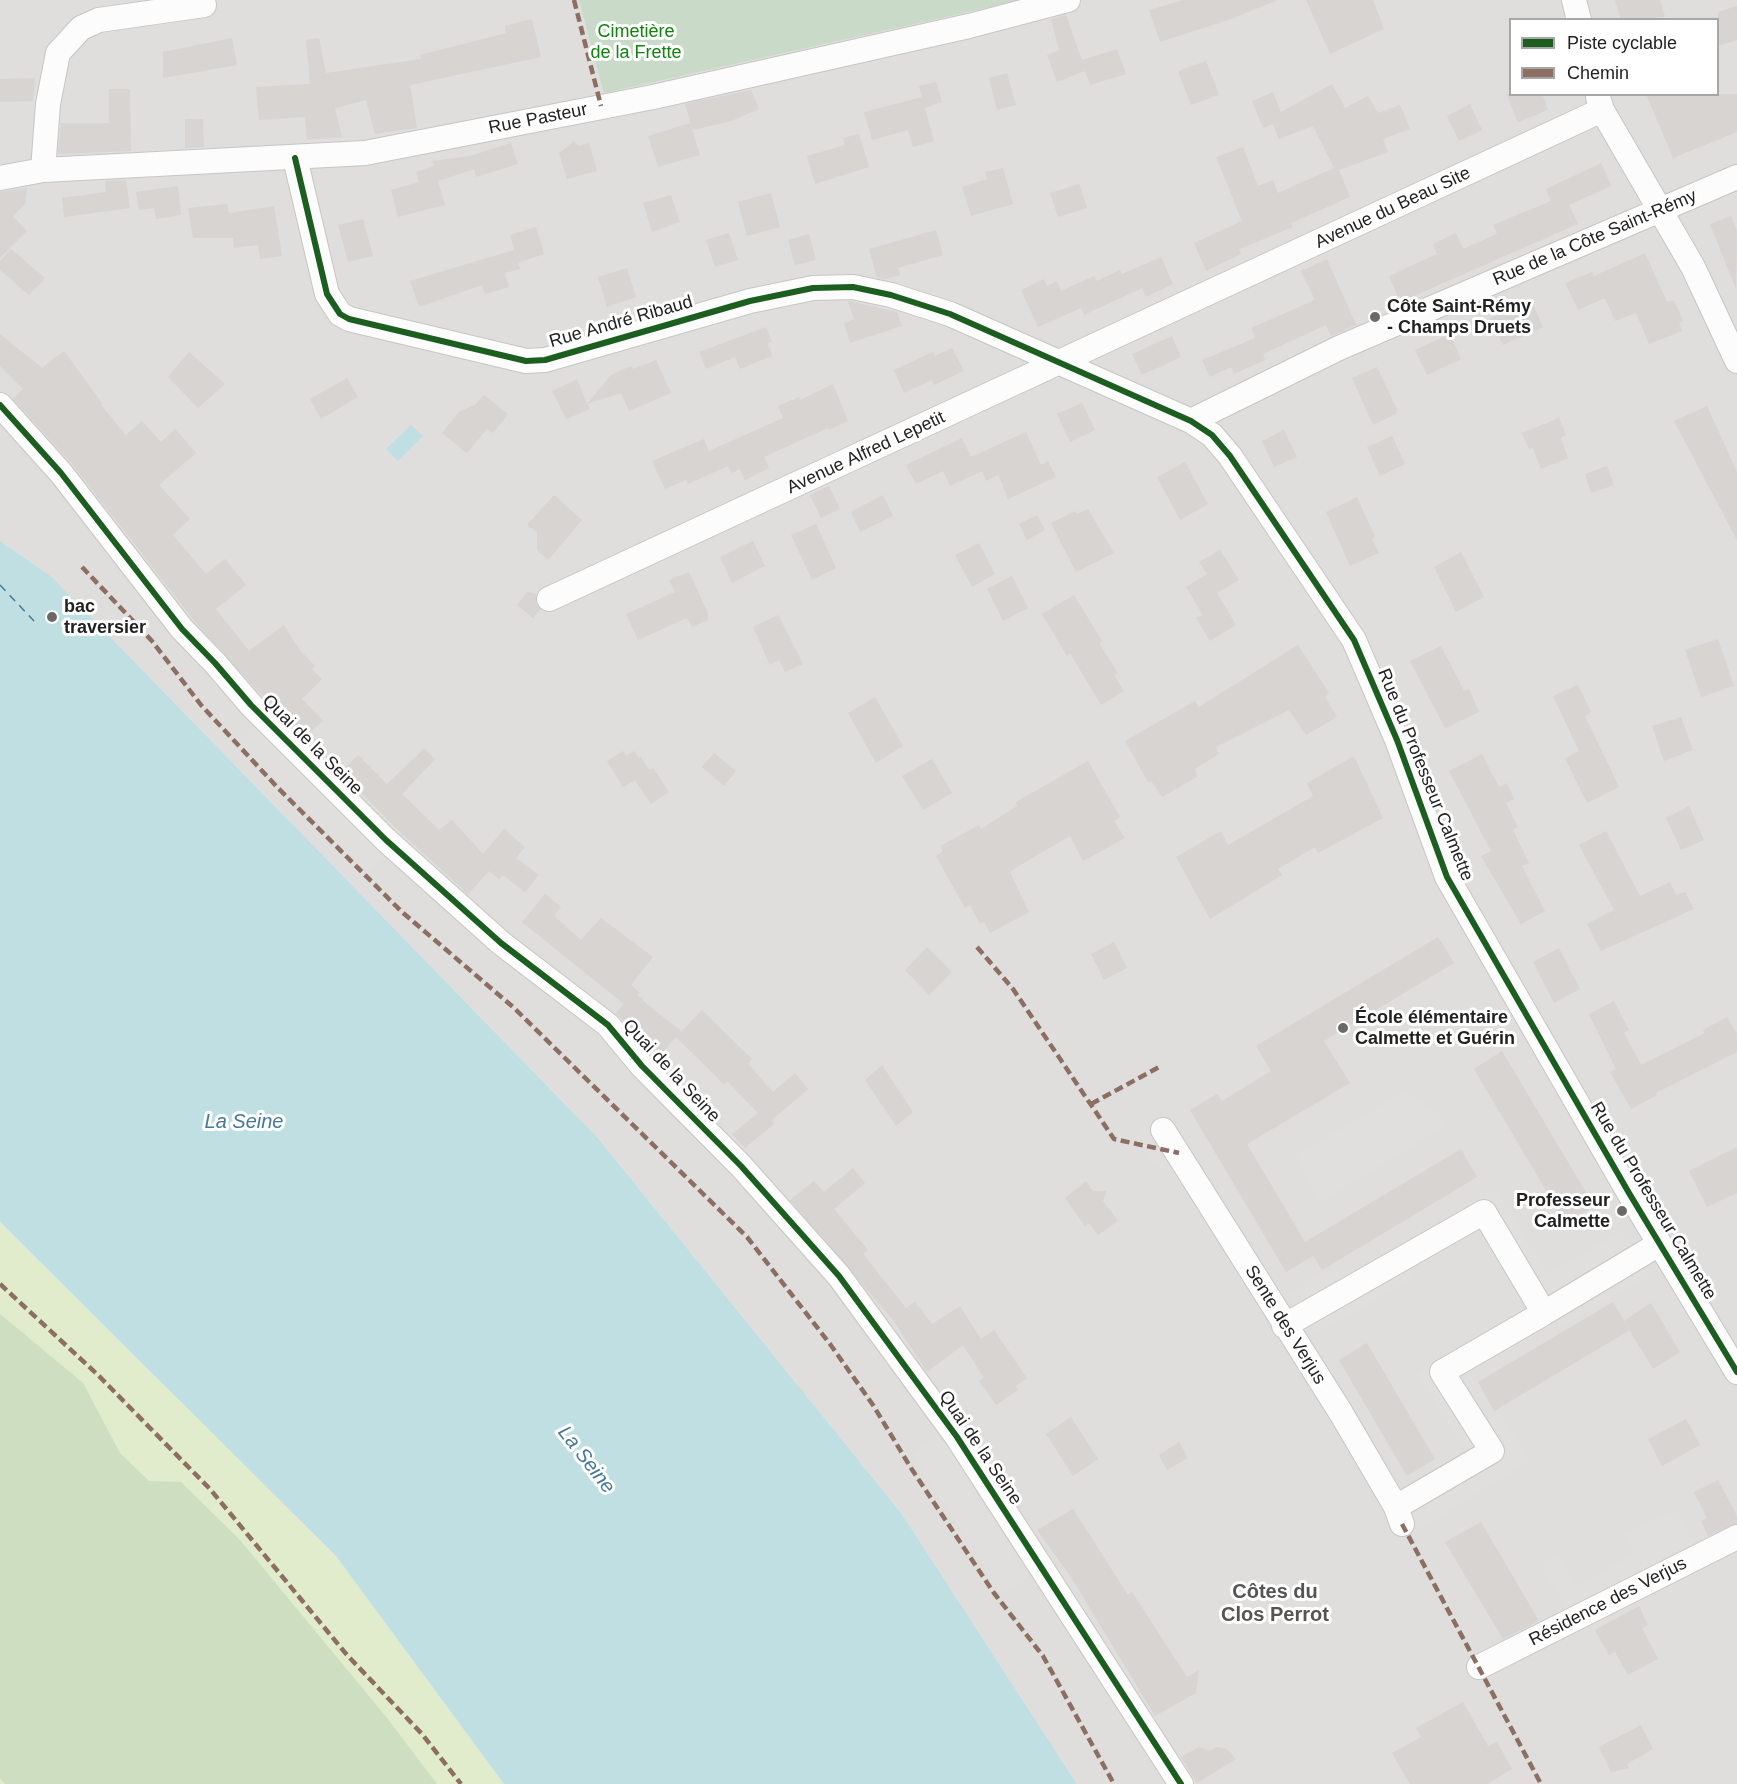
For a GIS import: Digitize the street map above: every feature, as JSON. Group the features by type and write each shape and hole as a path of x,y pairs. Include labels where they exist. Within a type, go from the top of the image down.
{"street":[{"path":"43,170 48,104 58,53 81,28 99,20 204,5 201,0"},
{"name":"Rue Pasteur","path":"0,178 43,170 365,153 653,97 969,26 1068,0"},
{"path":"1574,0 1578,18"},
{"path":"1600,102 1693,267 1737,361"},
{"name":"Avenue du Beau Site","path":"1184,306 1600,102"},
{"name":"Rue André Ribaud","path":"295,158 327,294 340,314 349,318 526,361 545,360 750,301 831,286 891,295 950,314 1049,359 1063,362"},
{"name":"Rue de la Côte Saint-Rémy","path":"1191,421 1339,348 1737,177"},
{"name":"Avenue Alfred Lepetit","path":"549,599 1184,306"},
{"name":"Rue du Professeur Calmette","path":"1063,362 1191,421 1212,435 1230,456 1354,640 1397,740 1447,877 1659,1244 1737,1372"},
{"name":"Quai de la Seine","path":"0,405 61,472 182,629 251,705 386,840 501,943 608,1025 642,1066 741,1166 839,1276 957,1437 1181,1784"},
{"name":"Sente des Verjus","path":"1163,1130 1284,1326 1341,1413 1399,1516 1492,1451 1442,1372 1544,1313"},
{"path":"1284,1326 1484,1212 1544,1313 1659,1244"},
{"name":"Résidence des Verjus","path":"1479,1667 1737,1537"}],"shaded area":[{"path":"0,0 1737,0 1737,1784 1077,1784 902,1514 598,1138 51,576 0,541"},
{"path":"255,724 385,855 369,872 238,741"},
{"path":"1403,1092 1441,1114 1446,1126 1321,1202 1295,1156"},
{"path":"1171,1115 1267,1298 1259,1306 1198,1197 1147,1157 1136,1132"},
{"path":"1497,1189 1548,1274 1622,1231 1652,1275 1559,1328 1481,1198"},
{"path":"1405,1265 1414,1279 1314,1334 1288,1294 1321,1273"},
{"path":"1432,1363 1485,1420 1499,1412 1530,1460 1419,1531 1410,1513 1478,1471 1416,1373"},
{"path":"941,1434 1028,1578 1001,1595 912,1454"},
{"path":"1677,1510 1695,1545 1567,1609 1540,1565 1559,1555 1577,1585 1634,1554 1624,1533"}],"green space":[{"name":"Cimetière de la Frette","path":"579,0 1022,0 604,93"},
{"path":"0,1222 336,1556 504,1784 0,1784"},
{"path":"0,1314 83,1383 120,1453 149,1481 181,1482 240,1540 387,1718 437,1784 5,1784 0,1778"}],"water":[{"path":"411,425 423,436 398,461 386,449"},
{"name":"La Seine","path":"0,541 51,576 598,1138 902,1514 1077,1784 504,1784 336,1556 0,1222"}],"building":[{"path":"1184,0 1276,1 1228,20 1160,42 1149,10"},
{"path":"1306,0 1373,0 1384,29 1330,54"},
{"path":"1615,0 1660,0 1665,17 1650,18 1620,18"},
{"path":"1737,6 1737,40 1719,46 1718,12"},
{"path":"1066,15 1082,60 1117,49 1126,74 1090,85 1085,71 1057,82 1047,55 1059,50 1051,19"},
{"path":"532,19 541,57 410,85 417,128 375,134 366,100 335,108 342,137 307,140 305,117 259,120 256,87 310,84 306,40 319,38 326,73 421,59 420,55 506,33 505,26"},
{"path":"232,38 237,65 163,78 163,52"},
{"path":"1206,61 1219,95 1191,105 1178,71"},
{"path":"1007,73 1016,105 997,110 989,78"},
{"path":"35,78 33,101 0,102 0,79"},
{"path":"936,82 942,102 925,108 934,141 913,147 908,130 872,140 864,112 922,97 919,86"},
{"path":"1332,84 1345,108 1368,96 1378,113 1400,105 1410,129 1383,139 1388,152 1339,170 1350,197 1291,223 1293,227 1239,249 1241,254 1206,271 1194,243 1242,221 1216,157 1243,147 1258,186 1273,180 1278,193 1334,168 1313,126 1279,139 1273,124 1263,128 1252,101 1273,92 1281,112"},
{"path":"109,89 130,89 131,151 58,154 61,123 109,123"},
{"path":"751,90 759,109 731,121 693,130 685,104"},
{"path":"1506,94 1509,96 1543,96 1548,110 1518,122"},
{"path":"1737,94 1737,132 1673,158 1647,96"},
{"path":"1470,104 1482,130 1459,141 1447,116"},
{"path":"185,119 203,119 204,147 185,148"},
{"path":"690,123 700,155 658,167 648,136"},
{"path":"859,134 869,167 815,184 807,156 845,145 843,138"},
{"path":"574,141 579,146 589,143 597,171 567,179 559,153"},
{"path":"511,143 518,164 476,177 474,169 438,181 445,205 398,217 391,190 419,182 416,172 434,166 432,161 470,156"},
{"path":"1601,163 1611,186 1569,205 1578,224 1400,302 1389,276 1437,254 1433,244 1456,233 1463,249 1497,234 1493,225 1551,201 1546,189"},
{"path":"1003,168 1013,204 971,216 962,187 987,179 985,172"},
{"path":"126,180 130,208 64,217 62,198 106,192 105,181"},
{"path":"1079,184 1087,208 1058,217 1050,193"},
{"path":"178,186 181,215 156,219 154,208 139,210 136,192"},
{"path":"27,188 25,204 13,216 27,231 0,258 0,192"},
{"path":"771,193 780,227 747,236 738,202"},
{"path":"671,195 680,222 652,232 643,203"},
{"path":"227,204 229,213 274,206 282,256 260,259 258,245 234,248 233,238 193,238 188,208"},
{"path":"1731,216 1737,231 1736,289 1710,224"},
{"path":"363,219 373,256 348,262 338,225"},
{"path":"536,227 544,254 518,263 510,235"},
{"path":"936,230 943,255 898,268 900,275 885,279 877,278 869,249"},
{"path":"729,233 738,260 715,267 706,240"},
{"path":"809,234 816,260 795,265 788,240"},
{"path":"11,249 45,278 29,295 0,270 0,261"},
{"path":"514,250 520,269 505,273 509,287 485,294 482,285 419,307 410,281"},
{"path":"1645,253 1667,302 1674,300 1683,321 1679,322 1682,331 1649,344 1636,313 1615,321 1605,298 1578,310 1565,283 1592,272 1594,276"},
{"path":"1161,257 1173,284 1146,297 1142,288 1084,315 1081,308 1038,327 1021,290 1044,279 1047,286 1057,281 1061,291 1094,276 1097,281 1120,270 1122,274"},
{"path":"1327,259 1356,325 1331,336 1326,325 1263,354 1265,360 1234,374 1231,367 1210,377 1202,360 1255,338 1251,328 1315,300 1301,271"},
{"path":"627,268 636,297 607,307 598,277"},
{"path":"1531,300 1543,327 1503,345 1490,318"},
{"path":"848,301 897,312 902,326 850,343 844,323 854,319"},
{"path":"766,327 772,342 768,343 772,356 740,369 735,357 706,369 699,352"},
{"path":"0,334 42,368 64,351 102,403 101,405 126,435 142,421 161,442 175,429 196,453 159,485 190,519 173,535 206,574 225,559 246,585 216,609 249,651 284,625 299,649 315,666 312,669 322,679 302,699 323,721 305,736 255,688 197,624 72,464 13,399 23,389 0,366"},
{"path":"1450,334 1461,359 1427,375 1415,350"},
{"path":"1172,336 1181,357 1142,375 1132,354"},
{"path":"952,348 964,371 934,385 932,380 904,393 894,370 933,352 935,356"},
{"path":"189,352 225,384 198,408 168,377"},
{"path":"656,360 671,393 629,411 621,393 587,404 611,375 631,366 633,369"},
{"path":"1377,367 1397,409 1396,414 1373,425 1352,378"},
{"path":"347,378 358,397 321,419 310,399"},
{"path":"577,379 590,409 566,419 552,391"},
{"path":"833,384 848,421 764,457 769,468 745,480 740,469 731,473 728,466 688,484 686,480 665,489 652,461 704,439 709,451 783,418 778,406 799,397 800,400"},
{"path":"484,395 508,414 493,433 487,429 467,453 442,433 460,411 475,405"},
{"path":"1082,403 1095,430 1070,442 1057,414"},
{"path":"1707,406 1737,472 1737,540 1674,421"},
{"path":"1559,418 1566,435 1561,438 1568,458 1541,469 1533,448 1529,449 1522,433"},
{"path":"1284,430 1297,457 1274,467 1262,441"},
{"path":"1026,432 1041,465 1048,461 1056,477 1008,499 998,475 986,481 982,471 950,486 943,471 916,484 906,465 962,438 971,457"},
{"path":"1392,436 1405,464 1380,476 1367,447"},
{"path":"1185,462 1208,504 1180,520 1157,477"},
{"path":"1607,466 1614,485 1591,493 1585,474"},
{"path":"829,486 840,509 821,518 810,495"},
{"path":"554,495 582,520 548,560 537,550 537,532 527,525"},
{"path":"883,495 893,516 860,532 851,512"},
{"path":"1357,497 1375,537 1372,539 1379,553 1350,566 1326,512"},
{"path":"1088,509 1114,553 1076,572 1051,523 1075,511 1077,514"},
{"path":"1037,515 1045,530 1027,540 1019,524"},
{"path":"816,524 836,568 812,580 791,535"},
{"path":"753,541 765,566 732,583 720,557"},
{"path":"979,543 995,574 972,587 955,555"},
{"path":"1220,550 1239,580 1217,593 1236,625 1210,641 1196,618 1203,615 1186,587 1207,574 1199,562"},
{"path":"1461,552 1484,597 1456,612 1434,567"},
{"path":"689,572 708,613 708,620 692,627 687,618 638,640 626,614 675,592 669,580"},
{"path":"1012,576 1028,608 1003,621 987,589"},
{"path":"527,592 536,594 536,604 540,609 533,618 517,605"},
{"path":"1074,595 1102,641 1099,643 1118,673 1114,675 1124,691 1101,705 1070,653 1067,656 1042,614"},
{"path":"778,615 803,664 785,672 779,660 770,665 753,627"},
{"path":"1718,639 1734,686 1701,697 1685,650"},
{"path":"1298,645 1329,693 1325,697 1337,717 1306,735 1289,710 1216,747 1219,754 1195,769 1197,777 1162,797 1152,782 1148,782 1125,741 1195,701 1199,707"},
{"path":"1441,646 1464,691 1469,689 1479,712 1445,728 1410,661"},
{"path":"1578,685 1591,712 1585,716 1619,787 1587,803 1565,758 1579,751 1553,696"},
{"path":"875,697 903,746 876,763 848,713"},
{"path":"1681,717 1693,750 1664,761 1652,726"},
{"path":"424,749 435,759 402,794 439,830 452,820 483,854 504,829 525,847 516,858 539,875 525,892 503,875 499,879 489,871 468,894 398,830 341,772 358,755 387,784"},
{"path":"623,751 626,756 634,751 639,758 640,756 649,770 653,768 669,792 651,804 635,780 623,787 607,761"},
{"path":"714,753 736,771 724,786 702,767"},
{"path":"1482,754 1499,787 1507,783 1514,799 1506,803 1518,827 1513,830 1529,863 1522,866 1545,911 1521,924 1481,856 1491,851 1449,771"},
{"path":"1354,756 1383,818 1318,853 1315,847 1278,869 1282,875 1210,919 1176,857 1221,831 1228,845 1313,796 1307,783"},
{"path":"932,759 952,793 923,810 902,776"},
{"path":"1088,761 1120,817 1114,821 1125,838 1083,861 1070,836 1017,867 1010,872 1029,912 990,933 984,922 980,924 970,905 965,908 936,856 943,851 940,846 979,825 981,829 1017,806 1016,802"},
{"path":"1689,806 1704,840 1681,850 1666,818"},
{"path":"1606,831 1640,896 1670,882 1676,895 1685,892 1694,909 1601,951 1587,924 1614,910 1579,845"},
{"path":"545,894 561,907 554,916 581,940 601,918 653,957 631,985 649,1006 681,1031 658,1058 616,1013 624,1004 522,922"},
{"path":"1438,937 1454,963 1324,1041 1350,1083 1247,1144 1305,1242 1461,1149 1477,1177 1322,1270 1309,1249 1313,1256 1286,1272 1190,1110 1217,1094 1222,1101 1271,1071 1256,1046"},
{"path":"1114,942 1127,968 1104,980 1091,954"},
{"path":"927,947 952,972 929,995 905,970"},
{"path":"1559,948 1580,989 1554,1003 1533,962"},
{"path":"1614,1001 1629,1030 1624,1033 1641,1065 1705,1033 1703,1030 1727,1017 1737,1034 1737,1052 1656,1093 1657,1095 1631,1109 1610,1072 1616,1069 1589,1014"},
{"path":"702,1010 752,1059 748,1064 773,1092 795,1073 808,1089 772,1120 774,1124 745,1148 732,1134 758,1113 727,1081 724,1084 676,1037"},
{"path":"1502,1051 1594,1206 1566,1224 1474,1069"},
{"path":"882,1065 913,1112 896,1126 865,1080"},
{"path":"1737,1147 1737,1193 1707,1207 1689,1171"},
{"path":"853,1168 865,1183 834,1209 868,1250 863,1254 906,1308 915,1302 932,1324 960,1306 981,1339 994,1330 1027,1378 1016,1386 1018,1390 996,1405 979,1381 984,1378 963,1345 927,1372 893,1320 790,1200 814,1181 824,1192"},
{"path":"1086,1181 1093,1191 1106,1191 1103,1201 1118,1221 1098,1235 1089,1223 1085,1226 1065,1198"},
{"path":"1613,1302 1630,1330 1494,1411 1478,1382"},
{"path":"1651,1303 1680,1352 1653,1369 1624,1321"},
{"path":"1367,1343 1435,1459 1407,1476 1339,1360"},
{"path":"1071,1417 1098,1459 1073,1476 1046,1434"},
{"path":"1686,1419 1700,1445 1662,1466 1648,1439"},
{"path":"1179,1442 1188,1458 1167,1470 1159,1455"},
{"path":"1718,1480 1737,1516 1737,1523 1708,1536 1701,1521 1707,1518 1694,1492"},
{"path":"1073,1509 1128,1595 1132,1592 1187,1677 1199,1670 1196,1693 1155,1716 1071,1577 1037,1530"},
{"path":"1481,1522 1539,1621 1503,1639 1445,1542"},
{"path":"1639,1606 1648,1625 1642,1628 1658,1659 1628,1675 1615,1652 1609,1655 1595,1630"},
{"path":"1463,1702 1488,1746 1497,1742 1512,1769 1487,1784 1410,1784 1392,1753 1421,1737 1416,1728"},
{"path":"1641,1725 1653,1749 1627,1764 1629,1768 1611,1772 1599,1747"},
{"path":"1199,1747 1210,1751 1216,1747 1227,1749 1236,1759 1197,1783 1181,1757"}],"ferry route":[{"path":"0,585 34,621"}],"marked path":[{"path":"574,0 601,106"},
{"path":"82,567 152,641 201,705 278,788 402,912 513,1007 747,1237 830,1344 873,1405 911,1468 994,1593 1043,1656 1114,1784"},
{"path":"977,947 1013,989 1114,1139 1179,1153"},
{"path":"1091,1104 1161,1066"},
{"path":"0,1284 98,1375 210,1489 347,1655 422,1734 461,1784"},
{"path":"1402,1524 1541,1784"}],"cycle path":[{"path":"295,158 327,294 340,314 349,319 526,361 545,360 750,301 813,288 853,287 891,295 950,314 1191,421 1212,435 1230,456 1354,640 1397,740 1447,877 1629,1193 1737,1372"},
{"path":"0,405 61,473 182,629 251,705 386,840 501,943 608,1025 642,1066 741,1166 839,1276 957,1437 1181,1784"}],"place":[{"name":"Côte Saint-Rémy - Champs Druets","path":"1375,317"},
{"name":"bac traversier","path":"52,617"},
{"name":"École élémentaire Calmette et Guérin","path":"1343,1028"},
{"name":"Professeur Calmette","path":"1622,1211"}],"district":[{"name":"Côtes du Clos Perrot","path":"1275,1604"}]}
